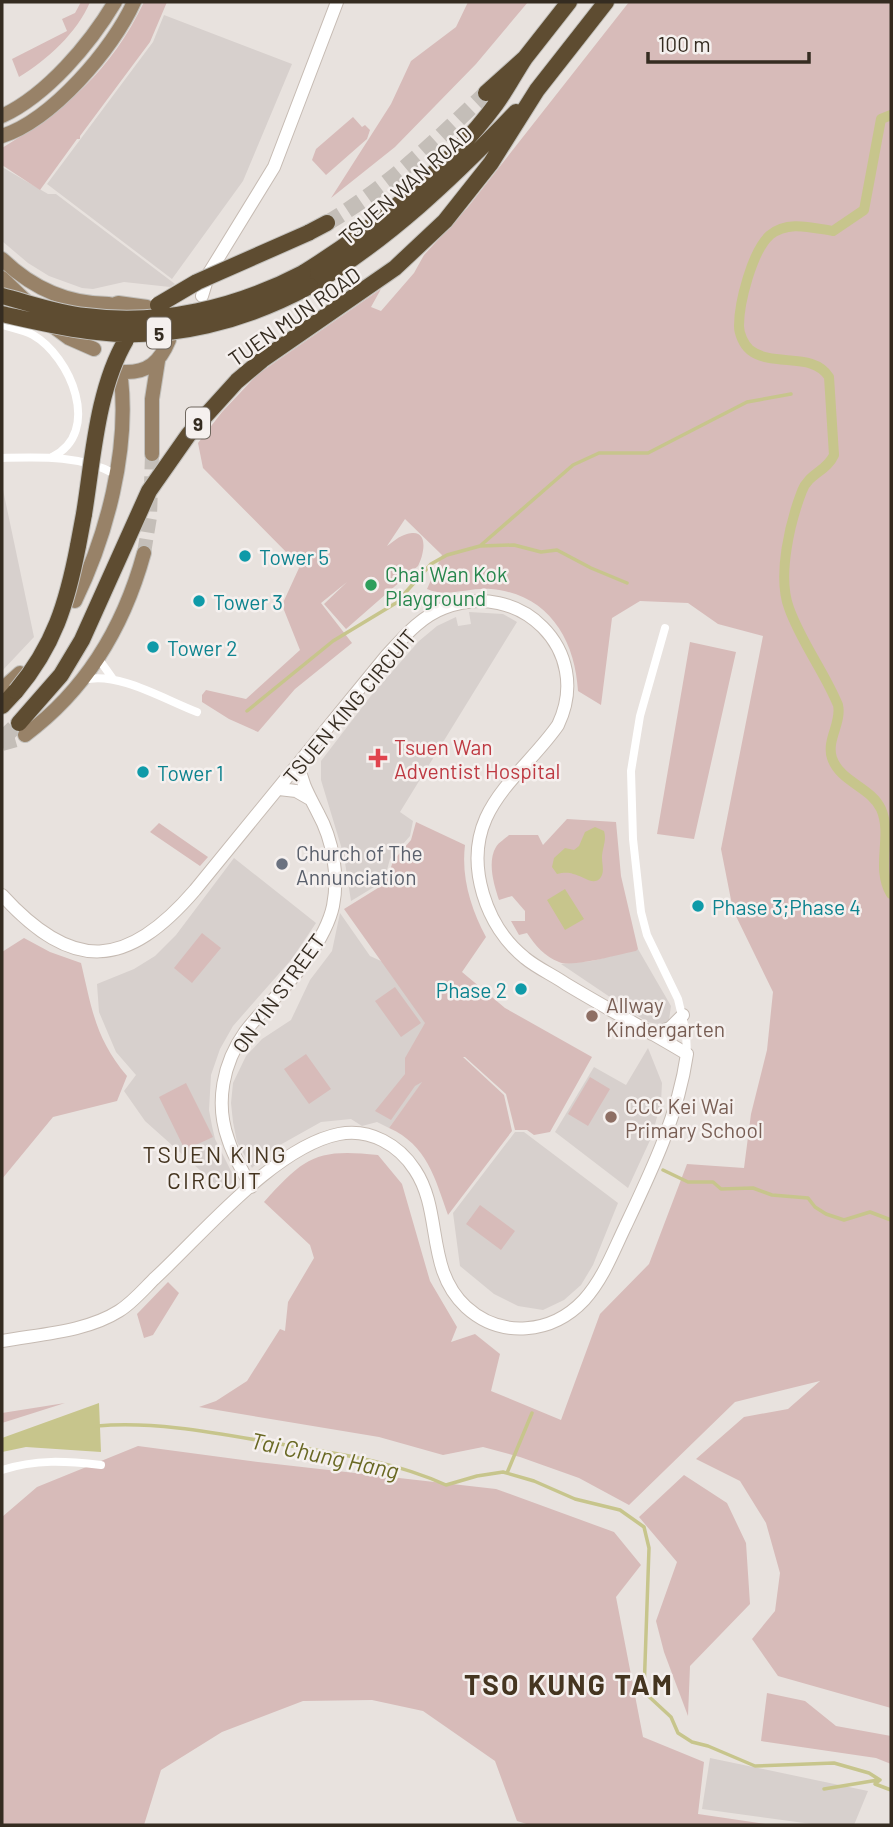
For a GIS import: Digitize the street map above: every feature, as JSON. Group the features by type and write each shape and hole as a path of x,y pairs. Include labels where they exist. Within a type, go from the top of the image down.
{"highway":[{"path":"486,93 525,58 569,2"},
{"name":"TUEN MUN ROAD","path":"22,729 61,675 82,640 149,491 189,434 237,381 262,360 375,284 427,239 461,202 491,163 537,90 606,2"},
{"name":"TSUEN WAN ROAD","path":"2,296 82,316 129,319 187,314 273,287 306,280 449,156 495,106 525,58"},
{"name":"TSUEN WAN ROAD","path":"2,314 98,332 172,332 209,326 238,317 306,280 355,258 460,169 537,90"},
{"path":"154,310 197,282 327,223"},
{"path":"2,706 37,664 62,614 73,572 103,401 116,359 126,340"}],"main road":[{"path":"2,116 17,109 73,59 116,2"},
{"path":"4,136 37,118 88,71 109,44 134,2"},
{"path":"2,259 17,274 47,292 86,303 129,303 154,310 165,326 169,340 158,361 152,400 152,454"},
{"path":"2,278 55,329 83,346 94,349"},
{"path":"108,362 94,349 89,328 99,310 109,304"},
{"path":"75,601 102,538 122,427 122,375 139,372 158,361"},
{"path":"22,729 63,704 98,658 127,604 144,553"},
{"path":"2,688 20,673"}],"street":[{"path":"202,296 209,273 274,167 337,2"},
{"path":"2,325 33,335 43,343 59,362 76,392 80,408 76,432 65,449 52,457"},
{"path":"2,458 52,457 93,463 115,474"},
{"name":"TSUEN KING CIRCUIT","path":"2,895 39,931 71,947 100,952 129,946 149,935 175,913 387,655 429,615 443,608 473,600 501,602 527,613 550,636 563,658 568,697 554,731 496,800 486,817 478,849 481,883 496,923 525,959 687,1054"},
{"path":"2,1341 86,1324 116,1313 251,1187 293,1154 315,1142 339,1134 373,1135 404,1157 420,1179 445,1278 457,1297 475,1315 496,1325 521,1329 546,1325 582,1302 603,1273 656,1163 679,1099 687,1054 683,1015 678,999 647,934 641,912 633,839 631,771 640,716 665,628"},
{"path":"98,658 113,679"},
{"path":"82,681 95,677 113,679 197,712"},
{"name":"ON YIN STREET","path":"251,1187 227,1137 222,1113 224,1076 245,1033 288,984 314,949 333,908 335,888 331,846 300,774 299,764"},
{"path":"279,789 296,791 310,799"},
{"path":"652,1034 670,1028 683,1015"},
{"path":"2,1470 25,1463 59,1460 101,1465"}],"shaded area":[{"path":"81,2 90,2 69,35 50,54 19,77 12,59 67,31 62,19 75,13"},
{"path":"144,2 167,2 150,42 40,190 2,165 2,148 47,118 85,86 117,48"},
{"path":"468,2 528,2 476,64 395,147 331,198 391,104 411,61 456,27"},
{"path":"629,2 891,2 891,1708 778,1676 752,1639 775,1611 780,1573 766,1523 740,1481 696,1459 744,1417 788,1409 820,1381 735,1402 629,1505 579,1478 483,1447 443,1455 379,1437 199,1407 216,1401 247,1381 280,1329 285,1331 288,1302 314,1258 310,1245 264,1202 290,1175 313,1159 340,1153 378,1155 402,1184 430,1281 457,1327 451,1342 475,1334 500,1354 491,1391 561,1420 600,1314 649,1264 687,1164 744,1168 751,1114 767,1050 773,992 733,910 721,849 763,636 718,624 688,603 640,601 612,618 601,705 578,691 576,672 564,637 555,622 528,600 491,589 442,593 427,589 442,555 405,519 387,546 404,535 419,534 423,549 418,566 346,629 324,604 347,582 321,603 352,643 295,689 258,732 229,719 202,702 202,695 206,690 246,699 300,650 282,605 299,568 203,468 198,443 222,412 258,374 381,289 371,307 381,311 414,273 424,255 468,207"},
{"path":"164,15 292,64 243,181 172,279 47,184 153,42"},
{"path":"353,117 362,127 365,125 370,130 367,139 326,175 312,160 316,149"},
{"path":"2,167 48,194 56,194 175,284 170,287 124,282 93,289 82,288 49,276 28,263 2,241"},
{"path":"2,485 34,637 2,671"},
{"name":"Tsuen Wan Adventist Hospital","path":"469,612 503,614 517,622 400,812 413,821 410,836 390,859 384,881 351,901 344,856 321,780 321,761 370,697 419,641 437,626 456,617 458,626 471,624"},
{"path":"690,642 736,652 694,839 657,834"},
{"path":"567,819 616,822 621,876 638,949 636,951 585,962 559,962 541,950 527,933 519,935 511,921 525,921 525,911 512,896 499,900 492,866 497,845 509,835 538,835 543,845"},
{"path":"416,822 465,845 464,869 468,892 486,937 462,972 505,1008 592,1057 550,1132 534,1135 527,1130 515,1130 506,1094 463,1057 504,1095 512,1131 448,1215 434,1176 421,1153 402,1135 389,1128 422,1082 415,1086 391,1120 375,1111 405,1074 405,1058 425,1023 344,909 386,883 393,861 411,840"},
{"path":"159,823 208,857 200,866 150,832"},
{"path":"595,827 604,831 605,835 603,871 599,879 593,881 571,873 557,874 552,867 554,858 565,848 574,850 579,846 585,832"},
{"path":"234,858 316,923 291,960 233,1026 220,1049 211,1075 209,1110 215,1139 235,1179 228,1187 220,1188 145,1121 124,1091 136,1075 116,1052 99,1012 97,984 134,969 155,956 176,935"},
{"path":"565,889 584,919 565,930 547,900"},
{"path":"340,913 370,956 412,975 449,1046 389,1128 377,1122 362,1126 351,1119 321,1122 266,1154 252,1168 237,1142 231,1103 233,1083 246,1056 262,1039 291,1020 310,980 332,951"},
{"path":"202,933 221,948 192,983 174,968"},
{"path":"24,938 50,952 81,963 101,1036 127,1076 117,1101 53,1117 2,1179 2,952"},
{"path":"638,949 671,1006 669,1020 665,1025 647,1022 561,964 592,961"},
{"path":"395,987 421,1023 401,1037 375,1001"},
{"name":"CCC Kei Wai Primary School","path":"648,1048 662,1083 661,1102 652,1136 628,1188 555,1132 594,1067 626,1085"},
{"path":"306,1054 331,1089 309,1104 284,1069"},
{"path":"590,1077 610,1089 588,1126 568,1114"},
{"path":"186,1083 213,1137 185,1150 159,1097"},
{"path":"515,1132 524,1132 618,1203 593,1265 581,1285 564,1300 543,1310 518,1306 494,1294 460,1266 453,1213"},
{"path":"480,1205 515,1231 501,1250 466,1224"},
{"path":"168,1282 179,1293 153,1335 144,1338 137,1314"},
{"path":"65,1403 2,1423 2,1413"},
{"path":"99,1403 101,1452 26,1447 2,1452 2,1438"},
{"path":"138,1446 496,1489 614,1532 641,1565 616,1597 643,1737 704,1762 698,1814 773,1825 530,1825 517,1821 495,1761 423,1711 372,1700 303,1701 222,1732 161,1770 144,1825 2,1825 2,1517 37,1487"},
{"path":"684,1475 727,1503 746,1543 750,1604 690,1666 688,1716 664,1652 656,1621 677,1562 639,1517"},
{"path":"767,1693 805,1701 836,1726 891,1736 891,1764 876,1758 761,1741"},
{"path":"710,1758 868,1791 854,1825 819,1825 702,1809"}],"waterway":[{"path":"891,115 881,119 864,210 833,231 792,226 770,235 752,265 741,304 739,326 742,339 750,350 770,358 813,364 829,377 834,455 805,485 789,533 784,581 789,608 838,705 838,718 831,745 832,758 842,773 870,795 881,809 885,830 884,873 891,894"},
{"path":"480,546 573,465 599,453 648,453 747,402 791,394"},
{"path":"247,711 333,641 396,603 431,564 447,555 480,546 514,545 541,552 557,550 627,583"},
{"path":"663,1170 688,1182 713,1182 721,1189 753,1188 772,1195 808,1198 826,1214 844,1220 870,1212 891,1220"},
{"path":"507,1473 532,1413"},
{"name":"Tai Chung Hang","path":"97,1426 141,1425 230,1435 361,1458 404,1469 446,1485 503,1472 534,1481 575,1499 620,1510 644,1527 649,1548 644,1692 671,1717 678,1733 692,1742 755,1766 834,1763 869,1773 880,1780 875,1784 891,1790"},
{"path":"824,1789 878,1780"}],"tunnel":[{"path":"327,223 390,179 430,146 486,93"},
{"path":"144,553 150,517 152,454"},
{"path":"2,739 19,723"},
{"path":"2,744 25,735"}],"place":[{"name":"Tower 5","path":"245,556"},
{"name":"Chai Wan Kok Playground","path":"371,585"},
{"name":"Tower 3","path":"199,601"},
{"name":"Tower 2","path":"153,647"},
{"name":"Tsuen Wan Adventist Hospital","path":"378,758"},
{"name":"Tower 1","path":"143,772"},
{"name":"Church of The Annunciation","path":"282,864"},
{"name":"Phase 3;Phase 4","path":"698,906"},
{"name":"Phase 2","path":"521,989"},
{"name":"Allway Kindergarten","path":"592,1016"},
{"name":"CCC Kei Wai Primary School","path":"611,1117"}],"district":[{"name":"TSUEN KING CIRCUIT","path":"215,1167"},
{"name":"TSO KUNG TAM","path":"569,1684"}]}
